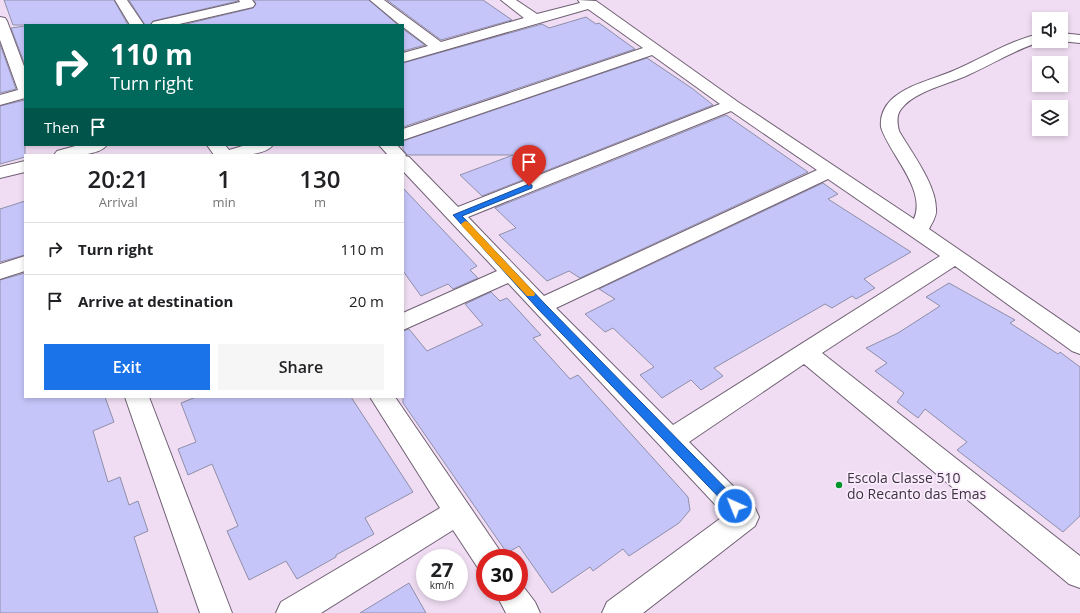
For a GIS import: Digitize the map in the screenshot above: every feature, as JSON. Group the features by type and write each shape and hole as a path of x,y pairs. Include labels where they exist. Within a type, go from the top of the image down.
{"street":[{"path":"121,0 136,24"},
{"path":"376,0 439,48"},
{"path":"507,0 536,19"},
{"path":"162,24 250,2"},
{"path":"404,58 588,2 732,105 955,256 1080,345"},
{"path":"0,21 24,86"},
{"path":"1068,37 1080,38"},
{"path":"918,231 926,216 926,201 918,181 891,131 888,122 893,108 911,94 960,74 1021,44 1032,40"},
{"path":"404,135 655,49"},
{"path":"0,100 24,93"},
{"path":"456,215 732,105"},
{"path":"66,154 94,146"},
{"path":"235,154 261,146"},
{"path":"389,146 396,154"},
{"path":"404,162 745,517 618,613"},
{"path":"0,173 24,166"},
{"path":"541,306 830,171"},
{"path":"671,440 955,256"},
{"path":"0,272 24,264"},
{"path":"404,322 511,273"},
{"path":"805,352 1080,574"},
{"path":"137,398 216,613"},
{"path":"383,398 482,549"},
{"path":"292,613 458,512"},
{"path":"516,601 524,613"}],"building":[{"path":"4,0 114,0 127,24 24,24 13,25"},
{"path":"129,0 238,0 153,21 151,24 144,24"},
{"path":"254,0 369,0 397,24 186,24 253,8 256,4"},
{"path":"387,0 483,0 512,20 441,40"},
{"path":"586,17 596,24 599,23 635,49 404,127 404,63 542,24 549,28"},
{"path":"24,26 24,62 11,28"},
{"path":"404,30 425,45 404,51"},
{"path":"0,44 16,89 0,93"},
{"path":"647,58 693,89 713,105 482,196 460,175 513,155 407,155 403,149 404,141"},
{"path":"24,100 25,154 24,157 0,164 0,106"},
{"path":"726,115 808,172 580,278 569,271 547,281 499,235 516,228 495,208"},
{"path":"823,183 838,194 828,199 911,252 864,279 875,288 856,299 852,296 832,308 825,304 714,368 723,376 701,390 691,380 662,398 640,375 654,367 613,328 605,332 585,314 615,299 599,289"},
{"path":"404,189 477,266 470,270 478,278 453,289 448,284 421,296 404,272"},
{"path":"24,201 24,255 0,262 0,209"},
{"path":"24,273 24,398 105,398 114,422 93,431 108,482 120,477 129,505 138,501 148,531 134,537 158,613 0,613 0,280"},
{"path":"949,283 1015,320 1010,323 1058,354 1060,352 1080,367 1080,516 1063,532 957,450 967,442 925,409 918,418 897,402 904,393 875,371 887,363 866,348 898,333 940,306 926,297"},
{"path":"491,292 500,301 507,298 541,335 533,338 570,379 578,375 688,497 690,510 679,523 629,556 623,549 593,571 590,567 552,593 528,559 528,549 521,549 519,546 514,549 504,549 403,403 404,331 409,329 427,351 483,325 465,304"},
{"path":"194,398 352,398 413,492 365,518 374,534 297,579 286,561 249,580 227,531 238,526 212,464 188,475 178,449 196,442 181,403"},
{"path":"409,583 416,595 416,601 419,601 426,613 360,613"}],"slow traffic":[{"path":"465,224 530,294"}],"place":[{"name":"Escola Classe 510 do Recanto das Emas","path":"839,485"}],"route":[{"path":"529,186 456,215 541,306 735,506"}]}
